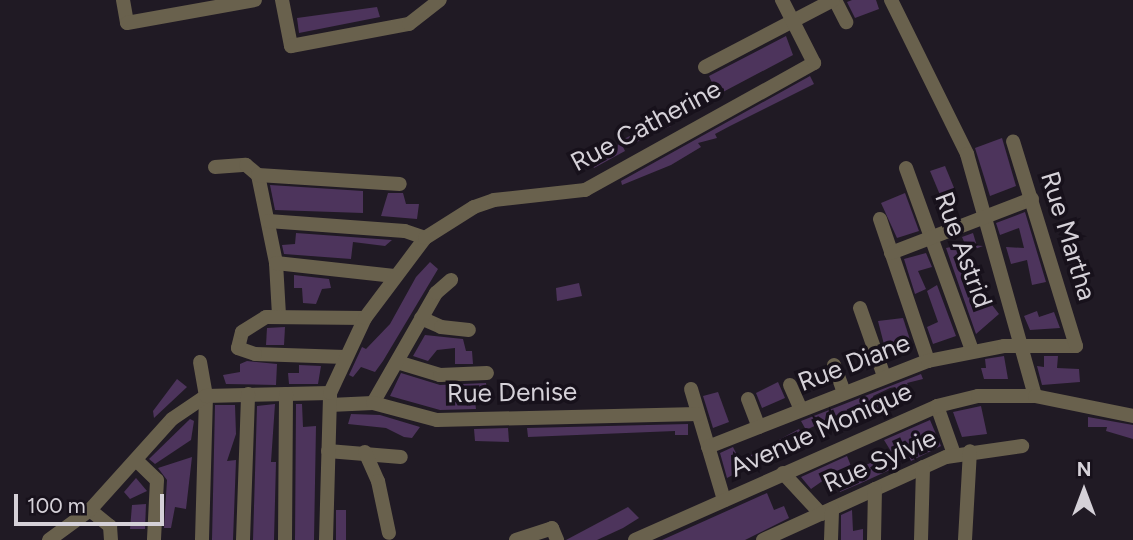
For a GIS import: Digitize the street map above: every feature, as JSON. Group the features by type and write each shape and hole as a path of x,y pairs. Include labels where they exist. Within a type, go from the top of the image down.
{"street":[{"path":"123,0 127,23 255,0"},
{"path":"282,0 291,46 409,24 440,0"},
{"name":"Rue Catherine","path":"326,540 330,399 345,357 365,318 425,238 474,207 494,201 585,190 814,63 782,0"},
{"path":"705,67 834,0 845,22"},
{"path":"891,0 967,154 1035,396"},
{"name":"Rue Martha","path":"1013,141 1076,346"},
{"path":"215,167 246,165 258,175 400,184"},
{"name":"Rue Astrid","path":"906,168 935,239 972,350"},
{"path":"258,175 276,263 279,315"},
{"path":"891,253 935,239 985,215 1032,199"},
{"path":"880,219 928,361"},
{"path":"268,221 405,232 425,238"},
{"path":"276,263 394,276"},
{"path":"373,403 436,293 451,280"},
{"path":"860,308 884,376"},
{"path":"345,357 255,354 238,348 242,332 279,315 365,318"},
{"path":"421,318 441,327 469,330"},
{"name":"Rue Diane","path":"708,447 928,361 972,350 1022,345 1076,346"},
{"path":"200,362 206,396 202,540"},
{"path":"397,362 440,375 487,373"},
{"path":"834,365 844,392"},
{"path":"790,384 801,410"},
{"path":"691,389 724,500"},
{"path":"243,540 248,394"},
{"path":"285,540 286,394"},
{"name":"Rue Denise","path":"206,396 286,394 373,403 437,420 698,414"},
{"path":"49,540 90,510 172,419 206,396"},
{"name":"Avenue Monique","path":"635,540 937,406 978,396 1035,396 1133,416"},
{"path":"748,399 759,427"},
{"path":"937,406 954,454"},
{"name":"Rue Sylvie","path":"763,540 954,454 1022,446"},
{"path":"965,540 970,451"},
{"path":"328,452 365,452 401,457"},
{"path":"365,452 378,481 389,533"},
{"path":"136,460 157,480 154,540"},
{"path":"921,540 923,467"},
{"path":"783,473 826,512 831,540"},
{"path":"874,489 874,540"},
{"path":"90,510 110,526 111,540"},
{"path":"516,540 552,528 557,540"}],"building":[{"path":"876,0 879,9 855,18 847,2"},
{"path":"377,7 380,17 299,33 297,18"},
{"path":"786,36 793,55 689,110 686,103 714,87 709,76"},
{"path":"810,76 814,84 715,134 717,138 698,143 701,147 671,165 622,185 621,181"},
{"path":"667,117 671,126 628,146 624,139"},
{"path":"1002,138 1016,186 990,196 975,148"},
{"path":"621,143 625,151 594,168 590,161"},
{"path":"945,166 957,195 943,202 930,171"},
{"path":"270,185 363,191 363,213 275,210"},
{"path":"388,193 403,193 406,204 419,204 417,219 381,216"},
{"path":"905,193 919,231 897,238 881,203"},
{"path":"1025,212 1046,282 1032,285 1027,260 1011,264 1006,247 1024,248 1019,228 1000,235 996,223"},
{"path":"296,233 392,240 385,246 353,242 351,259 284,254 282,245 295,244"},
{"path":"973,233 976,243 970,245 983,246 967,252 974,299 978,307 992,305 999,314 976,334 946,248 965,244 962,237"},
{"path":"926,253 932,267 918,271 926,289 915,294 904,259"},
{"path":"430,262 438,269 383,361 375,372 361,367 353,377 349,375 362,347 366,349 390,324 416,277"},
{"path":"294,275 329,279 331,288 322,289 316,304 303,303 302,288 294,288"},
{"path":"579,283 582,296 557,301 556,288"},
{"path":"937,285 956,336 933,344 927,327 938,322 927,291"},
{"path":"1037,311 1039,317 1054,312 1060,328 1030,330 1024,316"},
{"path":"903,318 913,349 887,356 878,321"},
{"path":"285,327 284,345 266,345 267,328"},
{"path":"425,335 463,339 466,351 472,351 473,364 455,364 455,348 437,350 428,361 413,356"},
{"path":"1004,356 1008,379 984,379 981,368 986,368 985,359"},
{"path":"1044,356 1058,356 1057,368 1079,369 1080,382 1042,385 1037,366 1044,367"},
{"path":"247,361 277,364 276,385 226,384 223,375 240,372 240,364"},
{"path":"299,365 321,366 318,384 289,384 288,373 299,373"},
{"path":"825,366 829,380 806,389 801,374"},
{"path":"401,373 440,385 486,383 487,390 474,392 476,409 440,410 390,396"},
{"path":"921,374 923,379 907,383 913,395 902,401 895,387 890,388 873,396 880,410 853,422 848,410 806,430 801,421"},
{"path":"177,379 187,387 154,418 153,411"},
{"path":"778,382 785,398 762,408 756,393"},
{"path":"718,392 729,422 713,428 703,396"},
{"path":"275,404 271,462 276,462 274,540 253,540 257,406"},
{"path":"296,404 302,404 303,427 316,426 314,540 295,540"},
{"path":"215,405 235,405 236,434 227,461 236,460 233,540 212,540"},
{"path":"981,406 987,434 962,437 953,412"},
{"path":"351,414 380,415 420,427 412,438 404,437 386,428 348,424"},
{"path":"1088,417 1133,425 1133,439 1106,431 1107,427 1088,427"},
{"path":"190,419 194,421 191,440 155,464 149,459"},
{"path":"930,420 941,446 911,461 907,453 894,468 859,484 840,492 831,475 811,489 801,477 847,456 853,471 892,453 884,440"},
{"path":"688,424 688,435 675,435 675,431 528,437 527,428"},
{"path":"508,428 509,442 475,441 474,429"},
{"path":"799,429 808,445 764,465 761,460 727,478 720,453 733,447 740,461"},
{"path":"192,457 186,509 175,507 171,528 164,528 167,480 158,468"},
{"path":"136,478 147,491 130,499 124,492"},
{"path":"767,493 774,510 784,506 789,518 745,540 662,540"},
{"path":"146,504 145,529 130,529 132,505"},
{"path":"628,507 639,518 623,528 597,540 566,540"},
{"path":"336,510 346,510 346,540 336,540"},
{"path":"852,510 853,531 863,529 863,540 841,540 841,515"}]}
